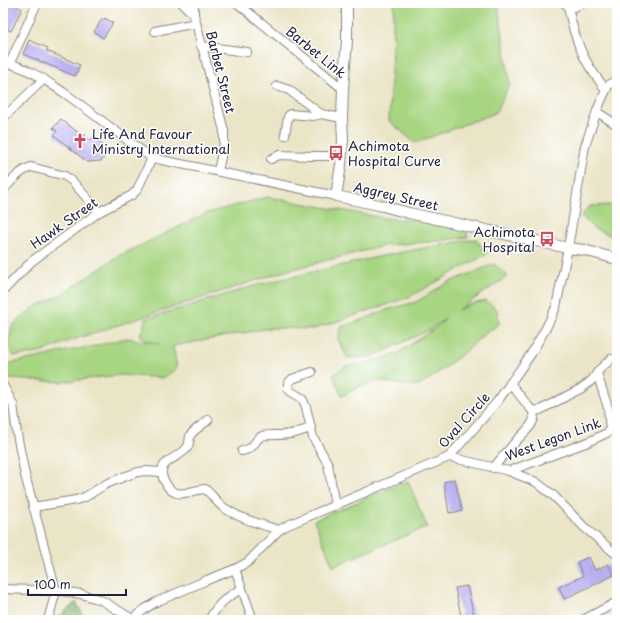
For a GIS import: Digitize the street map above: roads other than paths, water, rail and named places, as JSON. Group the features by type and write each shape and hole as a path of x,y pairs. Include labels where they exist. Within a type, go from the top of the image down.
{"main road":[{"name":"Aggrey Street","path":"347,3 347,41 343,89 341,165 336,196 568,248 584,250 617,259"}],"street":[{"path":"37,3 6,62 44,79 78,102 152,158 336,196"},
{"path":"155,31 195,19 182,3"},
{"name":"Barbet Street","path":"194,3 195,19 224,131 224,143 218,171"},
{"name":"Barbet Link","path":"237,3 343,89"},
{"path":"566,5 575,7 582,3"},
{"path":"566,5 580,46 589,66 606,90 609,85 617,79"},
{"path":"202,46 247,52"},
{"path":"3,116 44,79"},
{"path":"277,86 289,90 321,114"},
{"name":"Oval Circle","path":"134,620 136,616 156,602 207,580 235,570 248,562 279,530 301,519 449,457 497,402 531,354 556,307 568,248 585,146 606,90"},
{"path":"597,112 617,125"},
{"path":"284,135 290,114 313,116 321,114 342,118"},
{"path":"271,159 279,155 341,156"},
{"name":"Hawk Street","path":"3,291 32,261 99,212 137,190 152,158"},
{"path":"3,190 19,174 31,167 65,176 72,181 99,212"},
{"path":"533,411 540,410 582,388 592,380 611,359"},
{"path":"312,372 292,379 287,385 290,391 302,398 306,407 313,437 328,464 335,506"},
{"path":"597,373 614,429"},
{"path":"493,468 531,425 534,419 533,411 510,383"},
{"path":"3,385 13,404 24,475 56,591 48,620"},
{"path":"608,408 617,415"},
{"path":"208,420 192,432 188,447 163,467 162,472 167,485 178,494 185,494 205,489 222,506 240,517 279,530"},
{"path":"242,451 251,448 261,436 264,435 280,436 311,428"},
{"name":"West Legon Link","path":"449,457 508,471 588,442 614,429"},
{"path":"508,471 536,482 554,496 584,527 617,555"},
{"path":"33,507 76,500 106,484 138,472 162,472"},
{"path":"235,570 253,620"},
{"path":"3,589 56,591 81,594 101,600 134,620"},
{"path":"209,620 214,611 222,602 230,595 242,589"},
{"path":"583,620 617,602"}],"place":[{"name":"Life And Favour Ministry International","path":"80,141"},
{"name":"Achimota Hospital Curve","path":"336,153"},
{"name":"Achimota Hospital","path":"547,239"}]}
